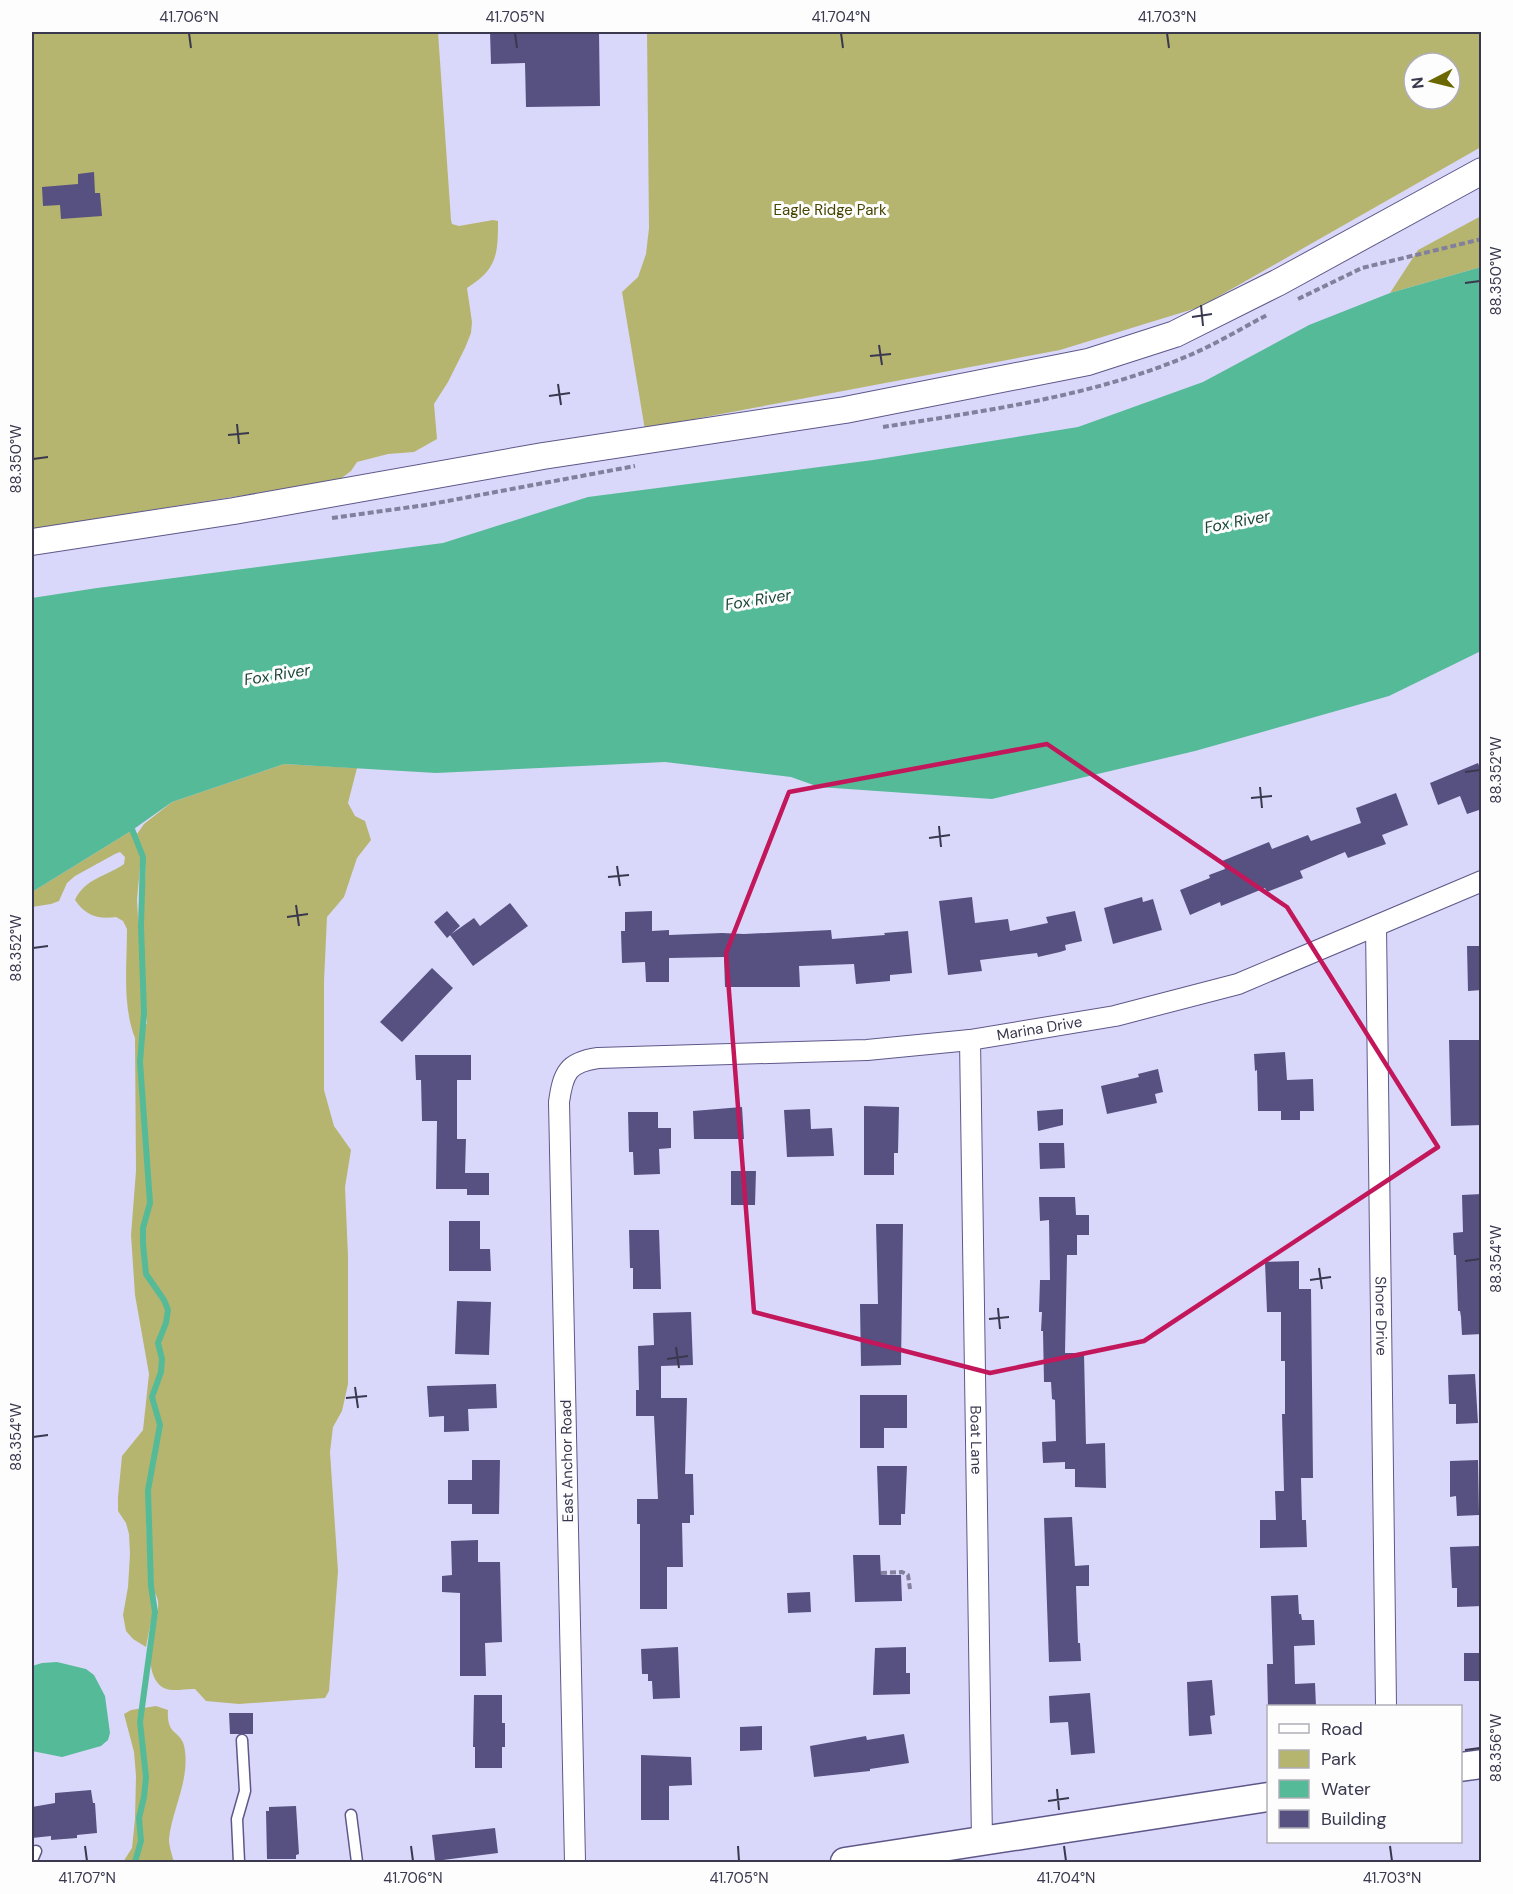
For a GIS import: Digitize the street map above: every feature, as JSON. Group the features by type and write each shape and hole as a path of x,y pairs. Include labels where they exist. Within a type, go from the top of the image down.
{"main road":[{"path":"1462,1767 1482,1764"},
{"path":"845,1863 1267,1797"}],"street":[{"path":"32,542 234,511 543,456 845,410 1088,362 1175,334 1279,282 1482,171"},
{"name":"Marina Drive","path":"575,1064 606,1058 867,1050 970,1040 1115,1016 1238,984 1482,881"},
{"name":"Shore Drive","path":"1376,926 1386,1705"},
{"name":"Boat Lane","path":"970,1040 982,1841"},
{"name":"East Anchor Road","path":"575,1064 564,1076 559,1102 575,1863"}],"lane":[{"path":"239,1863 237,1819 245,1791 242,1740"},
{"path":"351,1815 357,1863"}],"path":[{"path":"881,1574 902,1572 908,1575 910,1589"}],"highlighted area":[{"path":"1047,744 1287,907 1438,1147 1144,1341 990,1373 754,1312 726,953 789,792"}],"green space":[{"path":"32,32 438,32 452,224 459,226 498,221 494,260 484,274 467,288 472,322 471,333 448,382 434,404 437,439 414,452 388,454 357,462 351,471 339,480 32,529"},
{"name":"Eagle Ridge Park","path":"647,32 1481,32 1481,147 1200,307 1060,350 645,430 622,292 638,277 646,254 649,228"},
{"path":"1481,216 1481,267 1390,293 1418,250"},
{"path":"284,764 357,768 348,803 355,816 365,821 371,840 357,858 344,897 327,917 324,981 324,1090 334,1126 351,1150 345,1187 348,1256 348,1384 342,1411 333,1427 330,1452 338,1571 329,1691 325,1698 239,1704 206,1701 195,1689 170,1690 157,1682 151,1663 158,1601 153,1586 150,1516 146,1516 149,1585 153,1611 146,1647 133,1639 126,1631 123,1615 130,1554 126,1523 118,1511 122,1456 143,1430 149,1374 135,1295 131,1235 136,1171 135,1038 127,999 127,929 123,921 116,917 103,918 92,915 75,900 84,887 124,864 125,857 120,852 75,876 67,883 59,901 32,907 32,892 131,831 141,856 137,900 142,984 141,1033 147,1023 143,953 145,865 137,834 144,824 172,802"},
{"path":"156,1706 168,1710 170,1725 184,1744 185,1751 185,1774 169,1839 174,1862 123,1862 132,1848 136,1776 134,1752 124,1714 131,1710"}],"water":[{"name":"Fox River","path":"1481,267 1481,651 1389,696 1195,751 992,799 819,787 791,777 665,762 436,773 284,764 172,802 131,831 32,892 32,598 443,543 588,497 873,460 1078,427 1203,382 1309,325 1390,293"},
{"path":"57,1662 86,1669 94,1675 105,1696 110,1733 108,1740 101,1746 62,1757 32,1751 32,1666"}],"building":[{"path":"490,32 599,32 600,106 526,107 525,63 491,64"},
{"path":"94,172 95,193 100,193 102,216 61,219 60,205 43,206 42,187 78,184 78,174"},
{"path":"1478,763 1482,773 1482,809 1467,814 1460,796 1438,805 1430,783"},
{"path":"1396,793 1408,825 1382,835 1386,844 1348,858 1345,852 1300,871 1303,878 1267,892 1265,888 1221,906 1220,902 1190,915 1180,890 1210,878 1209,875 1225,869 1222,861 1269,842 1272,849 1308,835 1311,841 1361,823 1356,808"},
{"path":"972,897 975,923 1008,919 1010,931 1048,923 1046,917 1075,911 1082,941 1065,945 1066,950 1038,957 1037,953 980,960 982,971 948,975 939,901"},
{"path":"1142,897 1143,902 1153,899 1162,930 1113,944 1104,908"},
{"path":"510,903 528,926 473,966 450,935 474,918 480,926"},
{"path":"447,911 460,926 447,938 434,922"},
{"path":"652,911 652,931 669,930 669,935 831,930 832,939 908,931 912,973 890,975 890,981 856,984 854,964 799,966 800,987 725,987 724,957 669,958 669,982 646,982 645,962 622,963 621,931 625,931 625,912"},
{"path":"1467,946 1482,946 1482,990 1468,991"},
{"path":"432,968 453,988 402,1042 380,1022"},
{"path":"1449,1040 1482,1040 1482,1125 1451,1126"},
{"path":"1285,1052 1287,1080 1313,1079 1314,1111 1300,1111 1300,1120 1281,1120 1281,1111 1258,1111 1257,1070 1255,1071 1254,1054"},
{"path":"415,1055 471,1055 471,1080 457,1080 457,1139 466,1139 465,1173 489,1173 489,1195 467,1195 467,1189 436,1189 437,1121 422,1121 421,1080 416,1080"},
{"path":"1158,1069 1163,1092 1155,1094 1157,1103 1107,1114 1101,1086 1139,1077 1138,1074"},
{"path":"864,1106 899,1107 898,1153 894,1153 894,1175 864,1175"},
{"path":"742,1107 744,1139 694,1139 693,1111"},
{"path":"810,1109 811,1129 832,1128 834,1156 787,1157 784,1110"},
{"path":"1063,1109 1063,1125 1038,1131 1037,1111"},
{"path":"628,1112 658,1112 658,1128 671,1128 671,1148 659,1149 660,1174 634,1175 633,1152 629,1152"},
{"path":"1039,1143 1064,1143 1065,1168 1040,1169"},
{"path":"731,1171 756,1171 755,1205 731,1205"},
{"path":"1482,1194 1482,1334 1462,1335 1460,1311 1458,1311 1453,1233 1463,1232 1462,1195"},
{"path":"1039,1197 1075,1197 1076,1215 1089,1215 1089,1235 1077,1235 1077,1255 1067,1255 1065,1353 1084,1353 1086,1444 1105,1443 1106,1488 1075,1487 1075,1469 1065,1469 1065,1462 1043,1463 1042,1442 1056,1441 1055,1400 1052,1399 1051,1382 1044,1382 1042,1312 1039,1312 1040,1280 1050,1280 1049,1220 1040,1221"},
{"path":"449,1221 480,1221 480,1249 490,1249 491,1271 449,1271"},
{"path":"876,1224 903,1224 901,1365 861,1366 860,1304 878,1304"},
{"path":"629,1230 659,1230 661,1289 633,1289"},
{"path":"1299,1261 1299,1289 1311,1289 1313,1478 1301,1478 1302,1520 1306,1520 1307,1547 1260,1548 1260,1520 1276,1520 1275,1491 1284,1491 1282,1414 1285,1414 1285,1361 1281,1361 1281,1312 1267,1312 1265,1262"},
{"path":"457,1301 491,1302 489,1355 455,1354"},
{"path":"691,1312 693,1365 661,1366 661,1398 687,1398 685,1474 693,1474 694,1515 690,1515 690,1523 682,1523 683,1567 667,1567 667,1609 640,1609 640,1524 637,1524 637,1499 658,1499 654,1416 636,1416 636,1390 639,1390 638,1346 654,1345 653,1313"},
{"path":"1475,1374 1478,1423 1456,1424 1456,1404 1449,1404 1448,1375"},
{"path":"496,1384 497,1408 468,1409 469,1431 444,1432 444,1416 429,1417 427,1386"},
{"path":"860,1395 907,1395 907,1428 884,1428 884,1448 860,1448"},
{"path":"472,1460 500,1460 499,1514 472,1514 472,1504 448,1504 448,1480 472,1480"},
{"path":"1478,1460 1479,1515 1457,1516 1456,1496 1450,1497 1450,1461"},
{"path":"877,1466 907,1466 905,1514 901,1514 901,1525 879,1525"},
{"path":"1072,1517 1075,1566 1089,1565 1089,1586 1076,1586 1081,1661 1049,1662 1044,1518"},
{"path":"478,1540 478,1562 500,1562 502,1642 485,1643 486,1676 460,1676 460,1593 442,1592 442,1576 452,1575 451,1541"},
{"path":"1480,1546 1482,1606 1457,1607 1457,1588 1452,1588 1450,1547"},
{"path":"853,1555 880,1555 881,1575 901,1575 902,1601 855,1602"},
{"path":"810,1592 811,1612 788,1613 787,1593"},
{"path":"1298,1595 1299,1614 1302,1620 1314,1620 1315,1645 1294,1646 1295,1684 1315,1683 1316,1705 1268,1705 1267,1664 1273,1664 1271,1596"},
{"path":"678,1647 680,1698 653,1699 652,1681 648,1681 648,1674 642,1674 641,1649"},
{"path":"906,1647 906,1673 910,1673 910,1694 873,1695 875,1648"},
{"path":"1464,1653 1482,1653 1482,1681 1464,1681"},
{"path":"1212,1680 1215,1715 1210,1716 1212,1734 1189,1736 1187,1682"},
{"path":"1090,1693 1095,1753 1071,1755 1068,1722 1050,1723 1049,1696"},
{"path":"474,1695 502,1695 505,1747 502,1747 502,1768 475,1768"},
{"path":"229,1713 253,1713 253,1734 230,1734"},
{"path":"762,1726 762,1750 740,1751 740,1727"},
{"path":"904,1734 909,1763 870,1769 870,1771 814,1777 810,1746 866,1736 867,1740"},
{"path":"641,1755 691,1757 692,1785 669,1786 669,1820 641,1820"},
{"path":"91,1790 93,1803 95,1803 97,1833 77,1835 77,1838 51,1840 51,1836 32,1838 32,1807 55,1803 55,1793"},
{"path":"296,1806 299,1854 296,1855 296,1859 267,1859 266,1811 269,1811 269,1807"},
{"path":"495,1828 498,1853 435,1861 432,1835"}],"waterway":[{"path":"130,824 143,857 141,926 144,1013 140,1062 150,1203 143,1228 143,1244 146,1274 164,1300 168,1310 166,1323 158,1343 162,1359 161,1372 152,1397 160,1425 148,1490 151,1586 155,1612 140,1722 146,1777 139,1818 141,1841 135,1862"}]}
